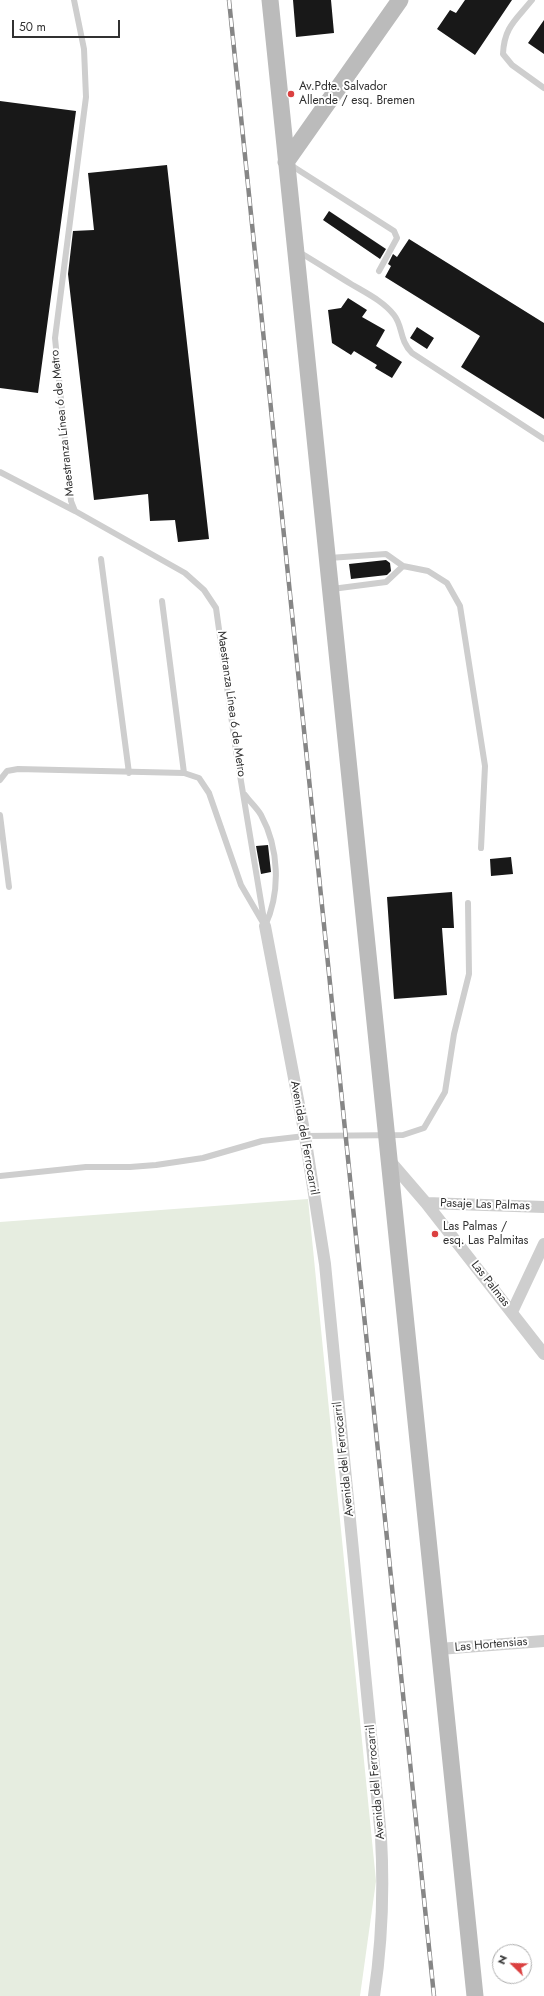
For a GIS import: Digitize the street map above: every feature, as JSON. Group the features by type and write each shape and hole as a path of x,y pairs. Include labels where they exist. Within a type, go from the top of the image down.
{"main road":[{"path":"270,0 475,1996"},
{"path":"286,162 400,0"}],"street":[{"name":"Avenida del Ferrocarril","path":"265,926 305,1136 325,1264 382,1837 384,1876 383,1919 374,1996"},
{"name":"Las Palmas","path":"389,1160 426,1203 544,1354"},
{"name":"Pasaje Las Palmas","path":"426,1203 544,1207"},
{"path":"512,1312 544,1244"},
{"name":"Las Hortensias","path":"439,1649 544,1640"}],"lane":[{"name":"Maestranza Línea 6 de Metro","path":"74,0 84,49 86,97 55,338 71,501 75,511 185,573 212,599 219,618 236,751 265,926"},
{"path":"532,0 508,28 504,41 503,54 512,65 544,88"},
{"path":"286,162 394,231 397,238 396,243 379,271"},
{"path":"296,250 373,297 389,310 395,316 399,324 404,345 412,353 544,439"},
{"path":"0,472 75,511"},
{"path":"327,558 386,554 403,566 428,571 447,583 460,606 485,766 481,848"},
{"path":"101,559 129,773"},
{"path":"330,590 386,582 403,566"},
{"path":"162,601 184,773"},
{"path":"0,780 7,771 18,769 129,773 184,773 199,778 209,793 241,885 265,926"},
{"name":"Maestranza Línea 6 de Metro","path":"244,794 260,814 272,842 276,874 275,890 271,913 265,926"},
{"path":"0,815 9,887"},
{"path":"0,1176 86,1167 130,1167 181,1162 262,1141 305,1136 403,1135 424,1128 445,1092 454,1034 469,974 468,903"}],"shaded area":[{"path":"308,1199 376,1881 360,1996 0,1996 0,1222"}],"building":[{"path":"293,0 331,0 334,33 296,37"},
{"path":"465,0 512,0 475,55 437,29 450,10 456,13"},
{"path":"544,20 544,54 528,43"},
{"path":"0,101 76,111 38,393 0,388"},
{"path":"167,165 209,539 178,542 175,520 150,521 148,494 94,500 68,274 73,231 94,230 88,173"},
{"path":"329,211 386,249 380,259 323,220"},
{"path":"409,239 544,323 544,419 461,367 480,336 385,277 391,266 388,264 393,254 397,257"},
{"path":"348,298 367,310 362,317 385,330 376,346 402,362 392,378 375,368 377,365 354,351 351,355 332,343 328,310 341,308"},
{"path":"417,327 434,338 427,349 410,338"},
{"path":"386,560 390,563 391,571 387,575 351,579 349,564"},
{"path":"268,845 271,872 261,874 256,846"},
{"path":"511,857 513,874 491,876 490,859"},
{"path":"452,892 454,928 442,928 447,995 394,999 387,897"}],"railway":[{"path":"229,0 434,1996"}],"place":[{"name":"Av.Pdte. Salvador Allende / esq. Bremen","path":"291,94"},
{"name":"Las Palmas / esq. Las Palmitas","path":"435,1234"}]}
